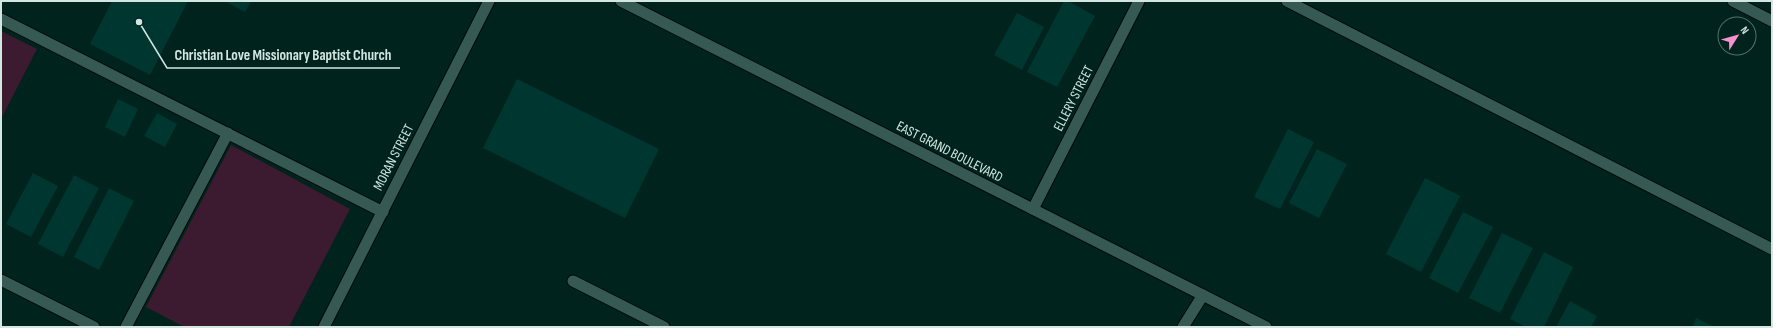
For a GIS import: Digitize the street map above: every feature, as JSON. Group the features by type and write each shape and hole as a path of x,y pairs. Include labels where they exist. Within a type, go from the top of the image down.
{"street":[{"name":"MORAN STREET","path":"324,327 489,1"},
{"name":"EAST GRAND BOULEVARD","path":"621,1 1266,327"},
{"name":"ELLERY STREET","path":"1033,209 1139,1"},
{"path":"1287,1 1772,250"},
{"path":"1733,1 1772,21"},
{"path":"1,20 383,212"},
{"path":"126,327 228,133"},
{"path":"1,280 94,327"},
{"path":"574,281 664,327"},
{"path":"1183,327 1203,295"}],"shaded area":[{"path":"1,31 37,49 1,119"},
{"path":"231,145 350,209 289,327 184,327 146,307"}],"building":[{"path":"112,1 188,1 150,75 90,44"},
{"path":"224,1 251,1 245,12"},
{"path":"1064,1 1068,1 1095,16 1057,87 1027,72"},
{"path":"1017,13 1044,27 1022,70 994,55"},
{"path":"517,79 659,149 625,218 483,148"},
{"path":"118,99 138,109 125,137 105,127"},
{"path":"157,113 177,124 165,147 144,136"},
{"path":"1288,129 1314,142 1280,209 1254,197"},
{"path":"1317,149 1347,164 1319,218 1289,203"},
{"path":"33,173 58,186 31,237 6,224"},
{"path":"74,175 99,188 63,257 38,244"},
{"path":"1425,178 1460,196 1421,272 1386,254"},
{"path":"109,188 134,201 99,270 74,257"},
{"path":"1463,212 1493,227 1458,293 1429,278"},
{"path":"1502,233 1533,248 1500,313 1469,298"},
{"path":"1544,252 1573,267 1544,327 1526,327 1510,319"},
{"path":"1570,301 1597,316 1591,327 1556,327"},
{"path":"1696,318 1715,327 1692,327"}],"place":[{"name":"Christian Love Missionary Baptist Church","path":"139,22"}]}
